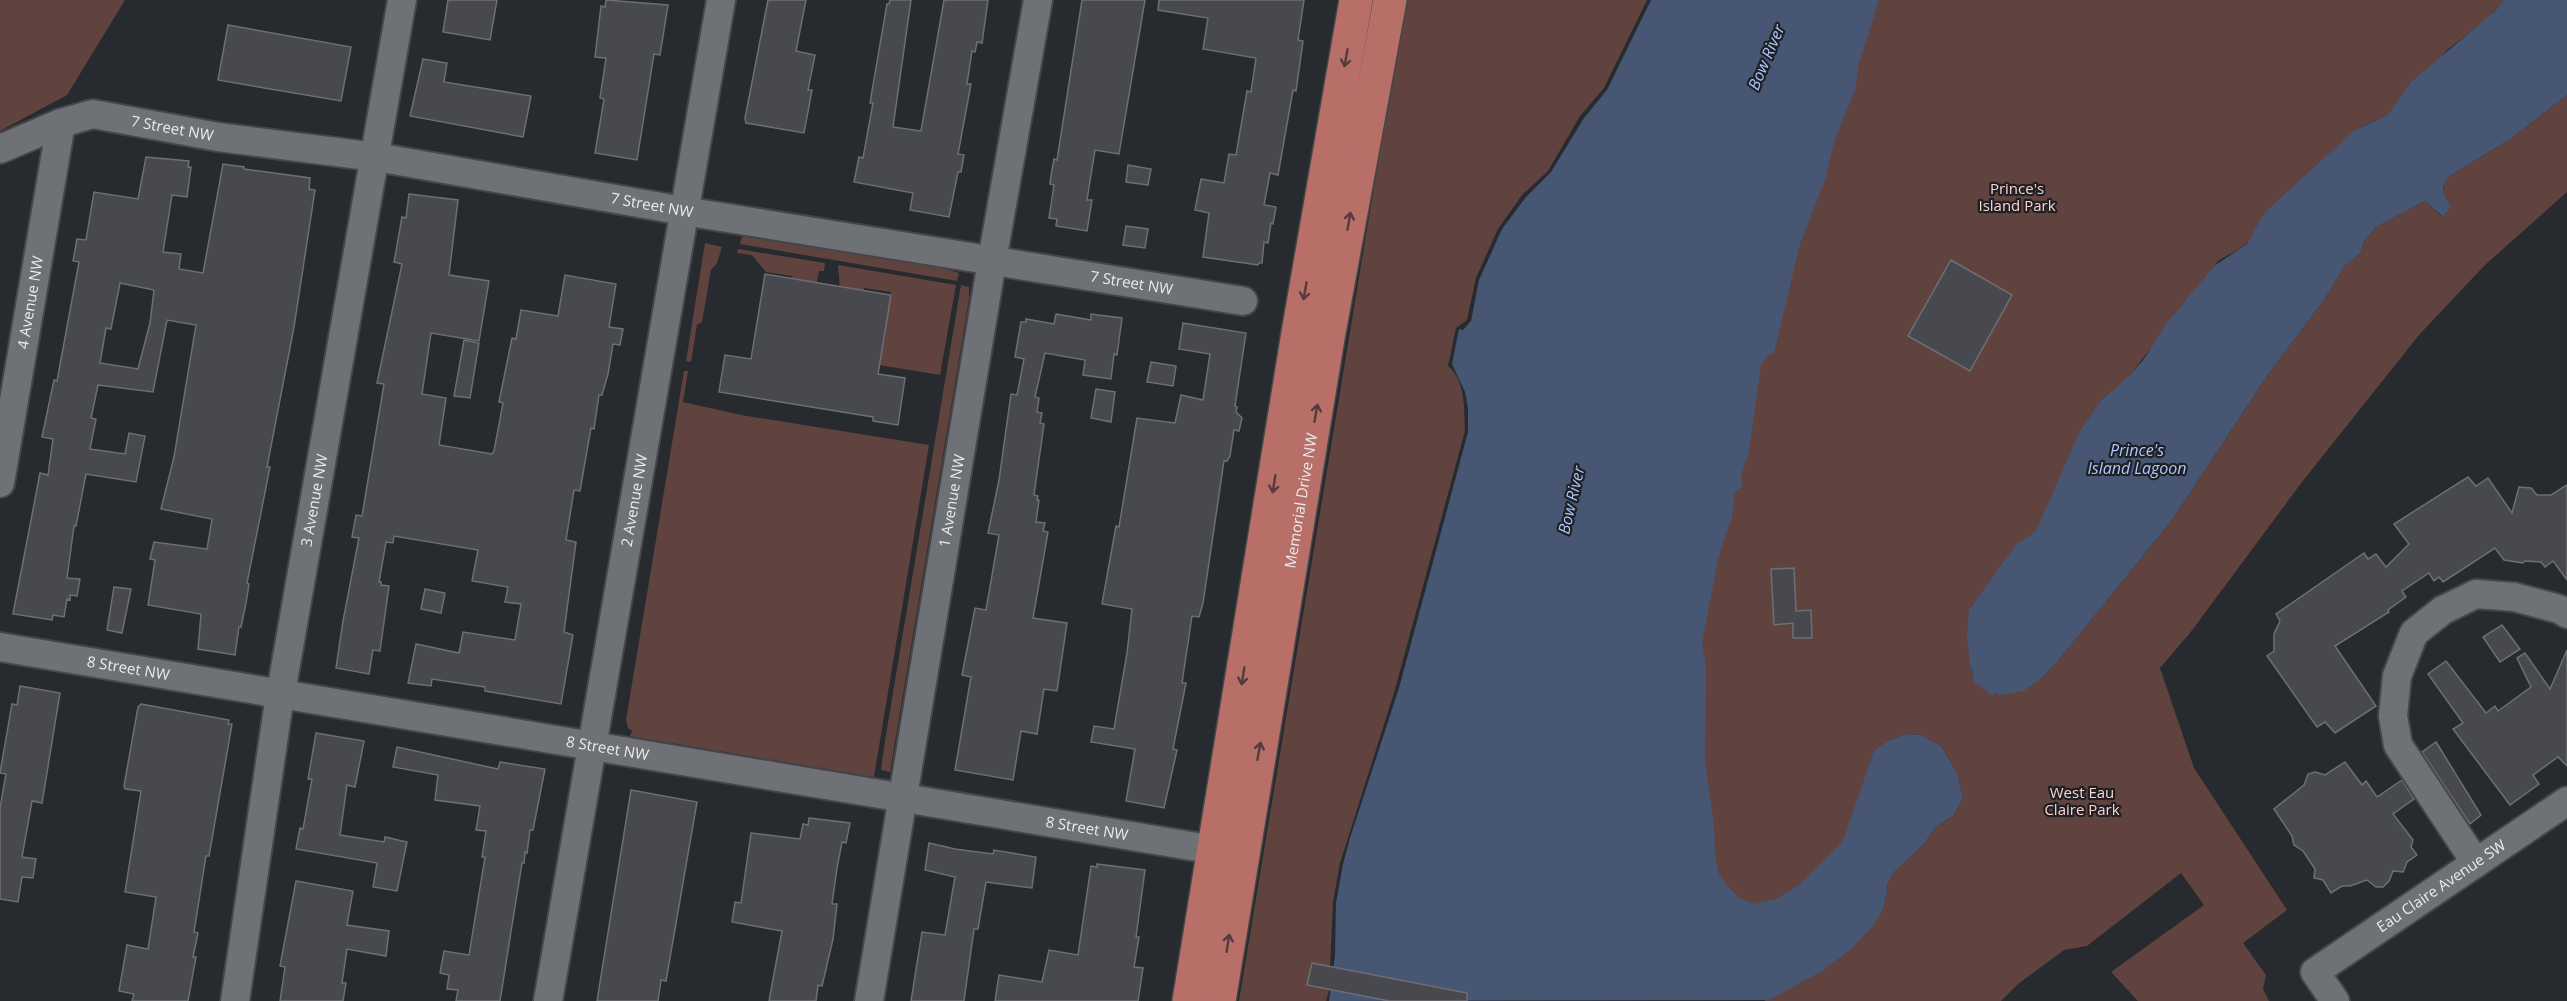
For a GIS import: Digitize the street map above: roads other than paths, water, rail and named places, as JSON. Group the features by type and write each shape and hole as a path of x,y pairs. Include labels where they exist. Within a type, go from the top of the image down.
{"main road":[{"name":"Memorial Drive NW","path":"1190,1001 1298,333 1356,0"},
{"name":"Memorial Drive NW","path":"1219,1001 1328,338 1390,0"}],"street":[{"name":"3 Avenue NW","path":"235,1001 282,693 402,0"},
{"name":"2 Avenue NW","path":"548,1001 721,0"},
{"name":"1 Avenue NW","path":"869,1001 992,261 1038,0"},
{"name":"7 Street NW","path":"0,149 61,123 93,114 218,137 376,157 684,211 1243,301"},
{"name":"4 Avenue NW","path":"0,483 61,123"},
{"path":"2476,863 2398,745 2393,716 2397,676 2414,633 2443,610 2476,594 2514,597 2559,609 2567,614"},
{"name":"8 Street NW","path":"0,647 1215,850"},
{"name":"Eau Claire Avenue SW","path":"2335,1001 2314,972 2567,801"}],"water":[{"name":"Bow River","path":"1651,0 1879,0 1858,67 1855,90 1834,142 1825,180 1800,244 1774,353 1768,355 1761,365 1749,452 1741,477 1743,486 1735,492 1732,516 1718,559 1702,643 1706,665 1705,762 1719,874 1740,898 1753,904 1776,899 1800,884 1843,841 1874,751 1888,741 1905,734 1921,735 1941,746 1957,773 1963,797 1954,815 1936,827 1923,845 1894,872 1888,883 1884,908 1872,927 1848,952 1822,971 1769,1000 1329,1001 1335,955 1336,903 1343,864 1399,688 1468,432 1465,392 1452,364 1459,329 1463,330 1471,321 1479,280 1502,229 1526,197 1551,172 1584,118 1607,90"},
{"name":"Prince's Island Lagoon","path":"2504,0 2567,0 2567,95 2513,137 2450,176 2444,184 2443,191 2451,207 2443,217 2425,201 2376,227 2364,241 2361,252 2344,267 2324,300 2269,373 2172,520 2041,679 2023,691 2000,695 1995,693 1993,696 1973,681 1967,636 1969,610 2016,545 2036,531 2080,431 2100,402 2144,359 2167,323 2214,266 2247,244 2265,212 2355,130 2388,115 2411,82 2495,11"}],"park label":[{"name":"Prince's Island Park","path":"2017,198"},
{"name":"West Eau Claire Park","path":"2082,802"}]}
